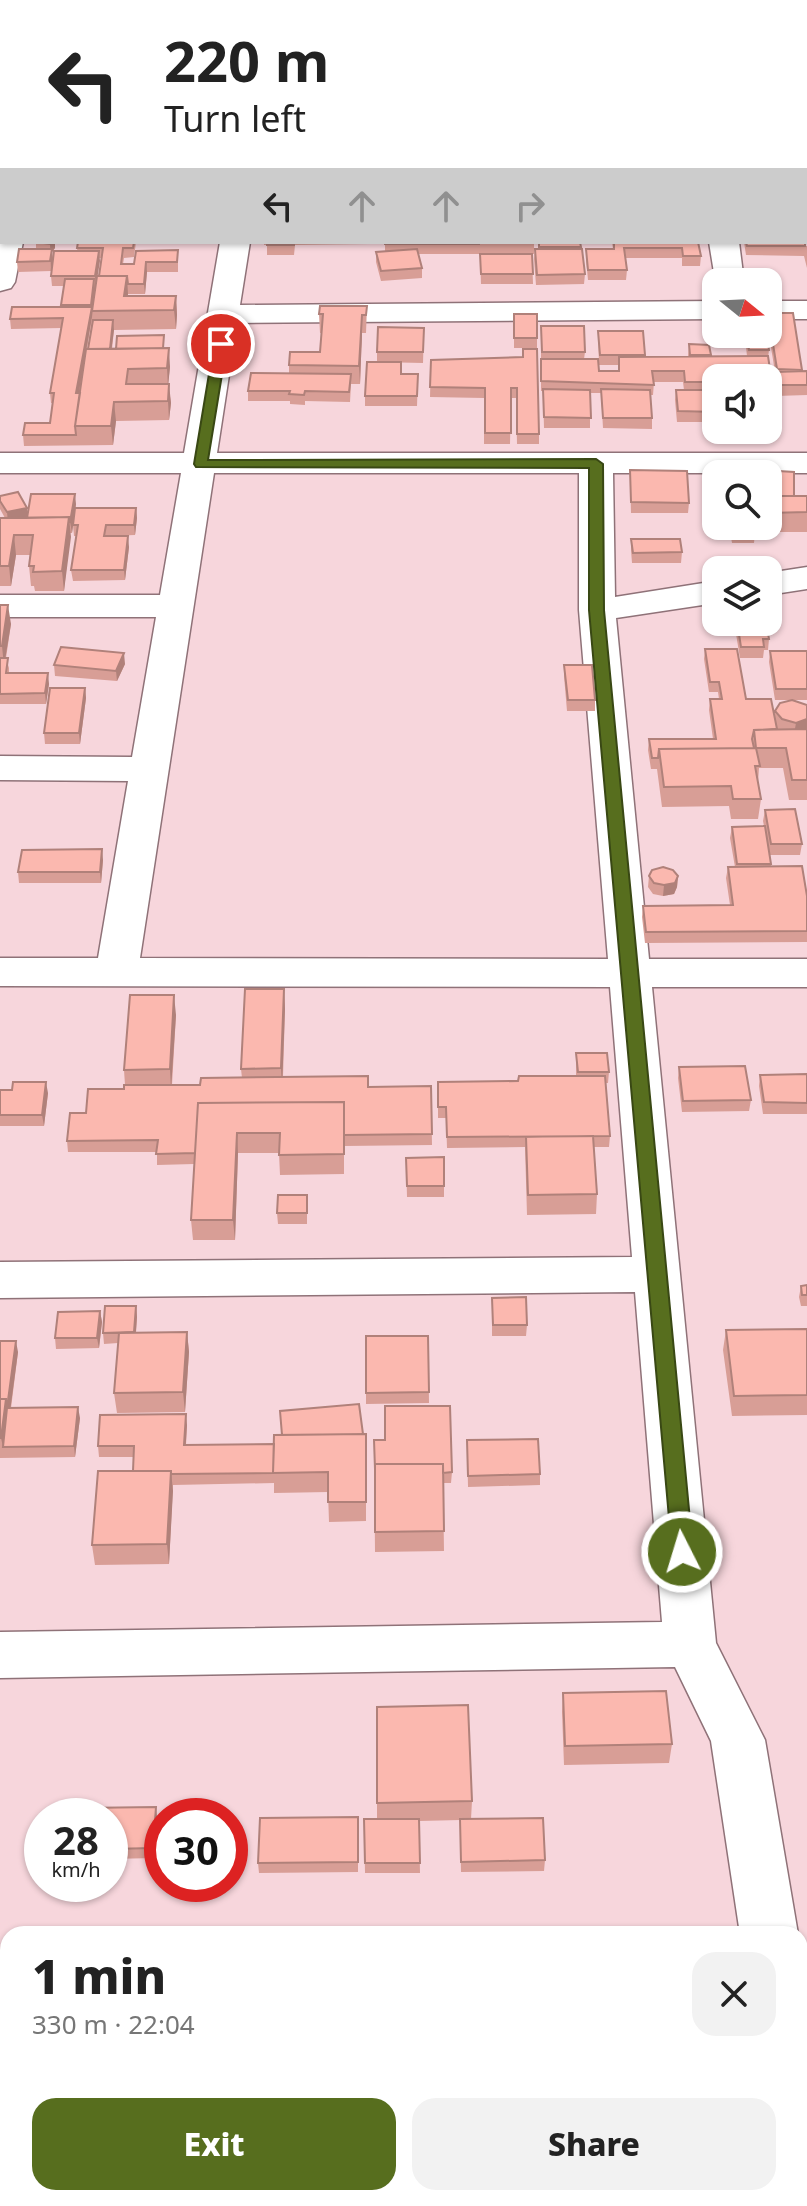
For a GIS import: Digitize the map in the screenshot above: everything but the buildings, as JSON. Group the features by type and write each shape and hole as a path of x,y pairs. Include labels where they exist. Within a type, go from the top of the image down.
{"street":[{"path":"0,282 8,244"},
{"path":"117,970 226,314 235,244"},
{"path":"724,244 727,268"},
{"path":"226,314 702,310"},
{"path":"782,310 807,310"},
{"path":"0,463 807,463"},
{"path":"596,464 597,610 690,1644 738,1740 768,1926"},
{"path":"782,582 807,578"},
{"path":"597,610 702,594"},
{"path":"0,606 177,606"},
{"path":"0,768 150,769"},
{"path":"0,972 807,973"},
{"path":"0,1280 657,1274"},
{"path":"0,1655 690,1644"}],"route":[{"path":"221,344 201,464 596,464 597,610 682,1552"}]}
